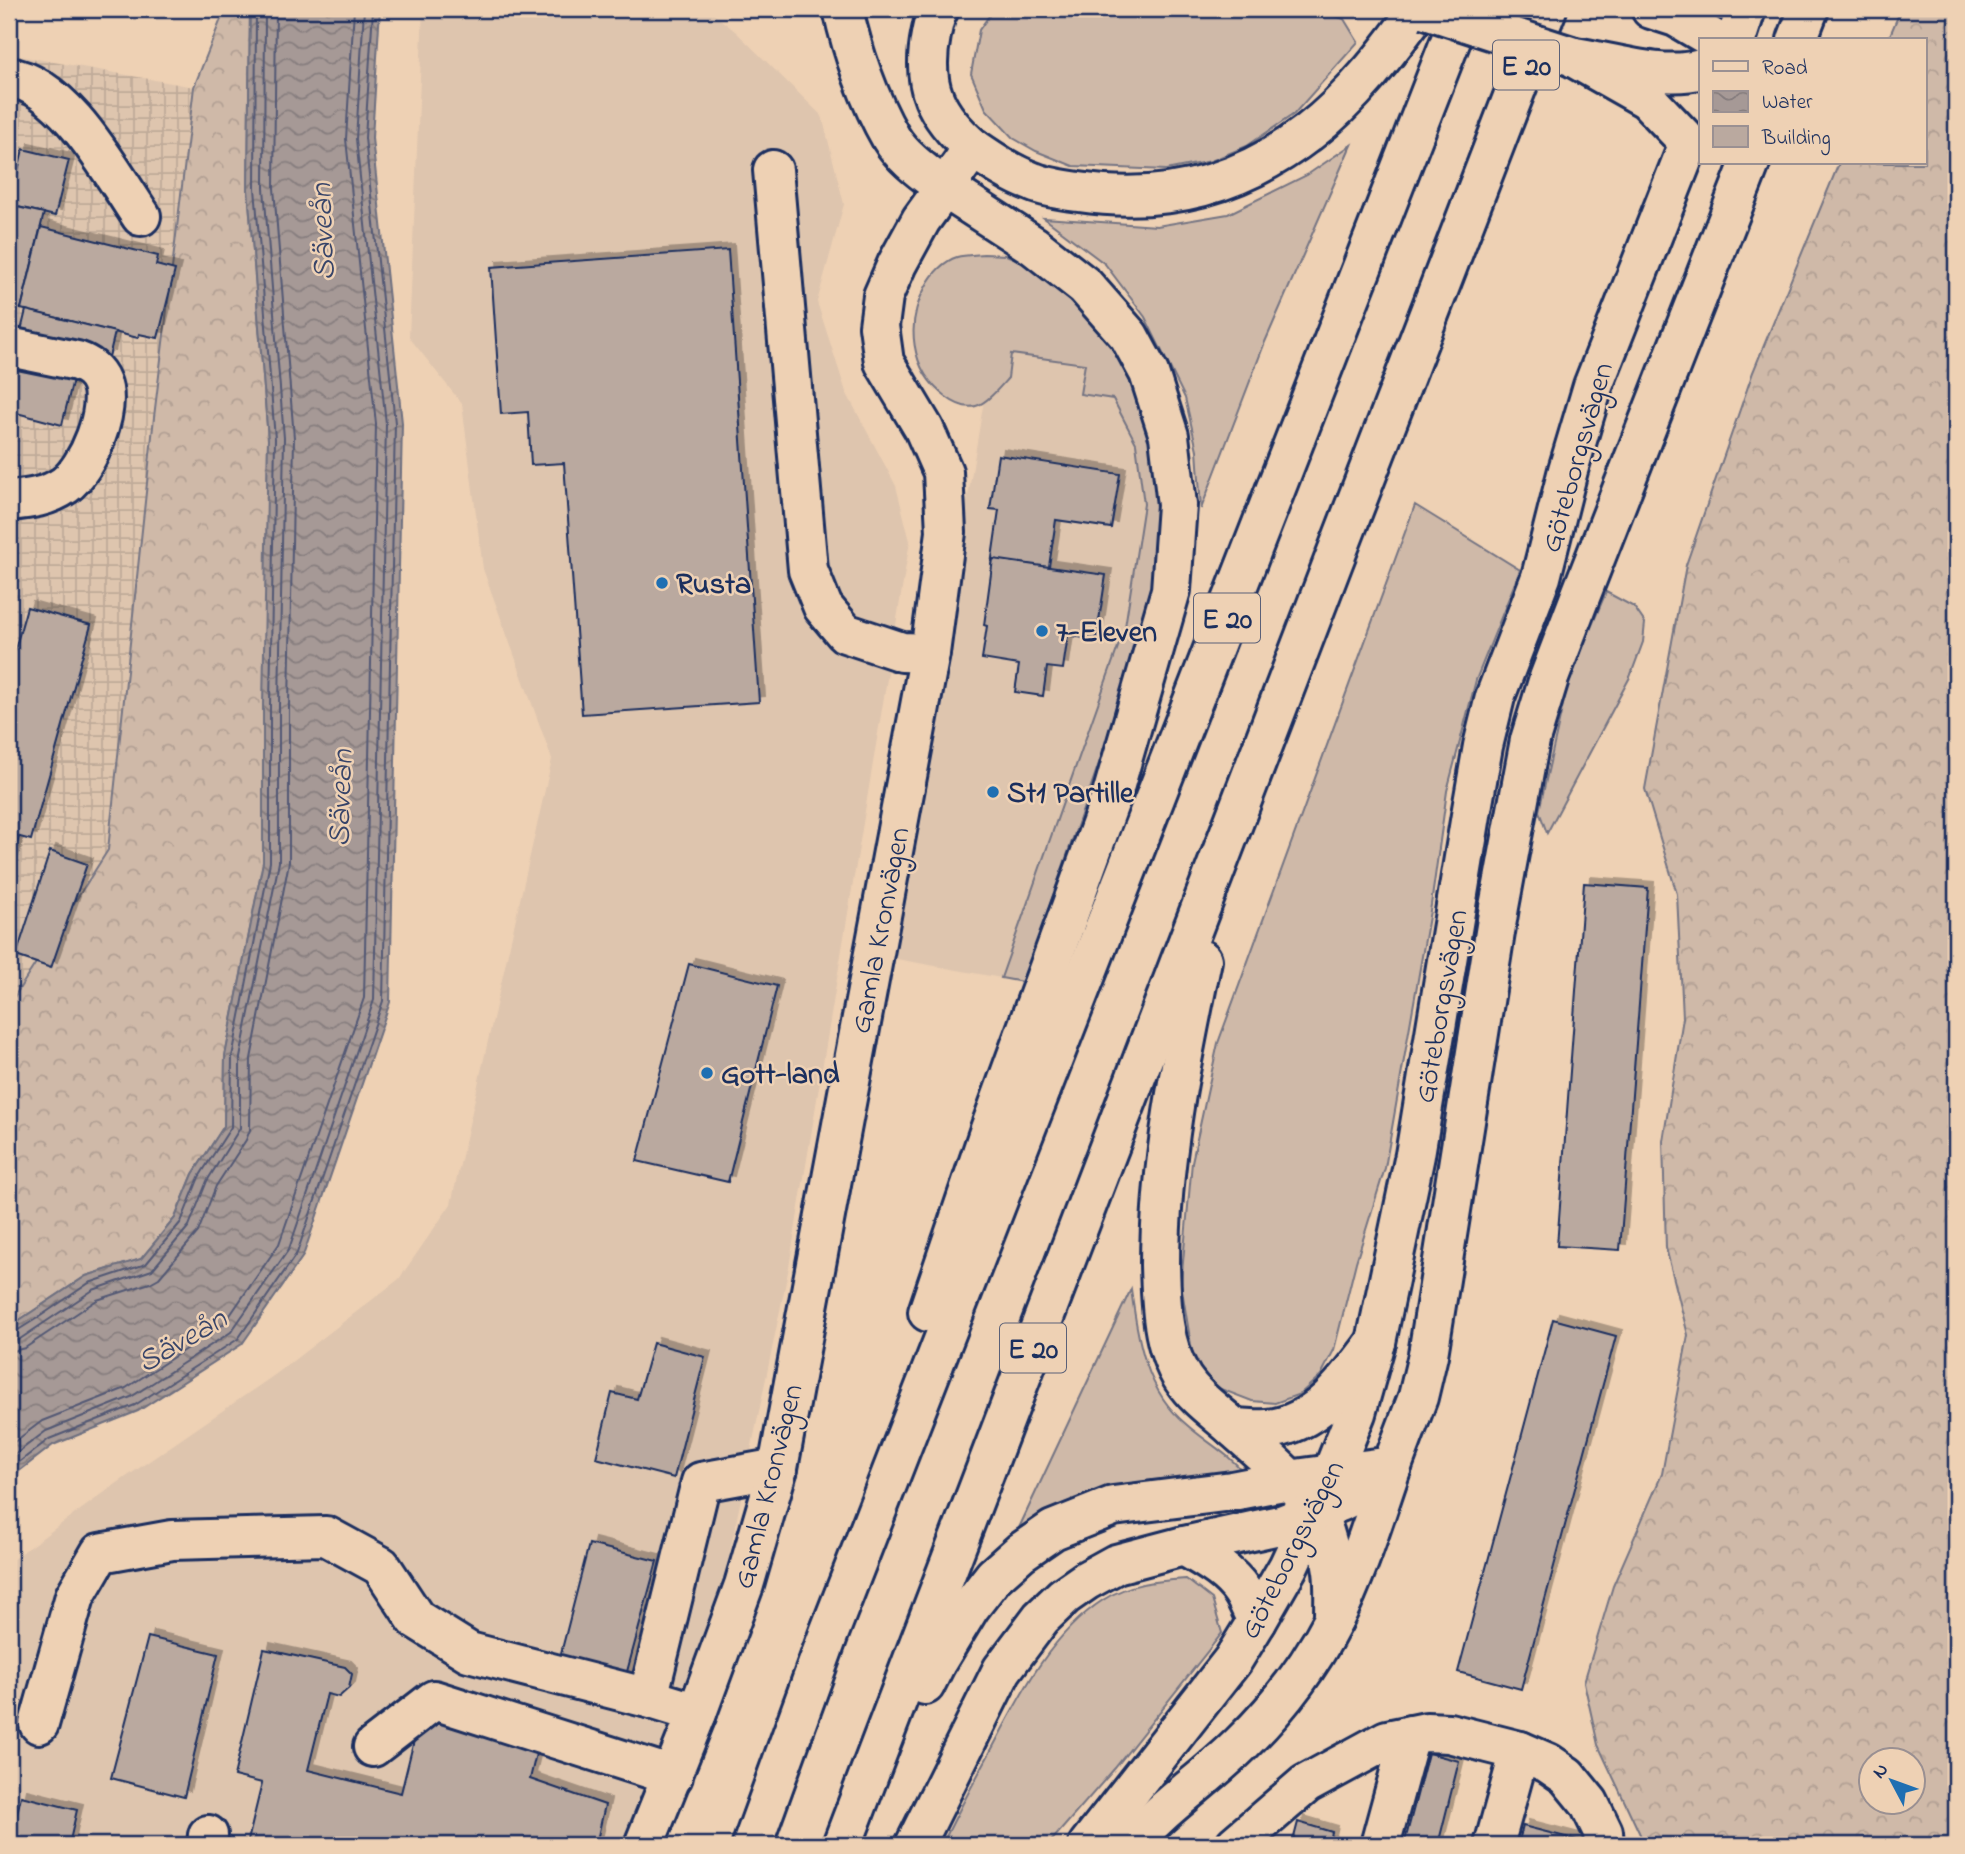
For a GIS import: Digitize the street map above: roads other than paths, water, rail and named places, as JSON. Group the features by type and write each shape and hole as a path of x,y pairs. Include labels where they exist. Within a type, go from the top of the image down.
{"main road":[{"path":"744,1845 989,1132 1112,795 1171,590 1177,505 1169,436 1149,373 1129,336 1085,286 1034,246 943,187 915,165 892,139 850,43 844,9"},
{"path":"939,9 935,15 927,54 933,95 939,111 952,130 1002,168 1032,182 1107,197 1156,197 1243,173 1272,157 1311,131 1388,52 1419,9"},
{"path":"1426,9 1653,85 1695,131"},
{"name":"E 20","path":"752,1845 834,1620 1463,9"},
{"name":"E 20","path":"842,1845 1547,9"},
{"path":"1737,38 1745,9"},
{"path":"1673,12 1712,38"},
{"path":"1653,85 1699,70"},
{"path":"9,77 20,79 38,89 63,109 89,140 141,216"},
{"name":"Göteborgsvägen","path":"1088,1845 1233,1660 1288,1567 1332,1473 1356,1413 1376,1342 1415,1155 1483,746 1495,697 1541,576 1567,470 1593,386 1695,131"},
{"name":"Gamla Kronvägen","path":"644,1845 673,1776 744,1585 778,1468 930,653 946,532 943,472 924,429 884,362 879,326 883,296 921,220 973,148"},
{"name":"Göteborgsvägen","path":"1131,1845 1241,1744 1283,1698 1314,1655 1335,1619 1361,1557 1414,1409 1428,1355 1499,907 1530,740 1549,678 1750,164"},
{"path":"773,170 808,570 823,607 845,633 902,652 930,653"},
{"path":"9,347 88,365 100,379 103,406 92,449 68,483 53,493 9,501"},
{"path":"1224,852 1184,1046 1163,1178 1161,1292 1167,1343 1182,1378 1208,1409 1234,1428 1288,1480 1314,1511 1326,1539 1334,1573 1335,1619"},
{"path":"1234,1428 1267,1429 1291,1423 1317,1409 1336,1393 1376,1342"},
{"path":"849,1845 936,1663 970,1607 994,1576 1021,1552 1053,1530 1113,1506 1392,1466"},
{"path":"915,1845 1002,1670 1041,1618 1064,1596 1116,1564 1284,1524 1365,1489 1392,1466"},
{"path":"648,1698 701,1482 778,1468"},
{"path":"39,1724 75,1595 100,1553 172,1539 326,1536 381,1566 416,1619 469,1652 697,1713"},
{"path":"1184,1546 1232,1580 1242,1591 1257,1621"},
{"path":"373,1747 434,1700 673,1776"},
{"path":"1235,1845 1306,1784 1387,1740 1449,1732 1520,1751 1549,1763 1567,1776 1589,1803 1603,1832 1604,1845"},
{"path":"1380,1845 1410,1735"},
{"path":"1494,1845 1520,1751"},
{"path":"1067,1845 1098,1814 1133,1789"}],"water":[{"name":"Säveån","path":"250,9 380,9 372,138 402,423 390,1002 303,1256 242,1344 138,1411 53,1445 9,1479 9,1327 86,1276 141,1259 175,1218 193,1174 224,1126 225,1056 263,862 268,439 248,189"}],"place":[{"name":"Rusta","path":"662,583"},
{"name":"7-Eleven","path":"1042,631"},
{"name":"St1 Partille","path":"993,792"},
{"name":"Gott-land","path":"707,1073"}]}
